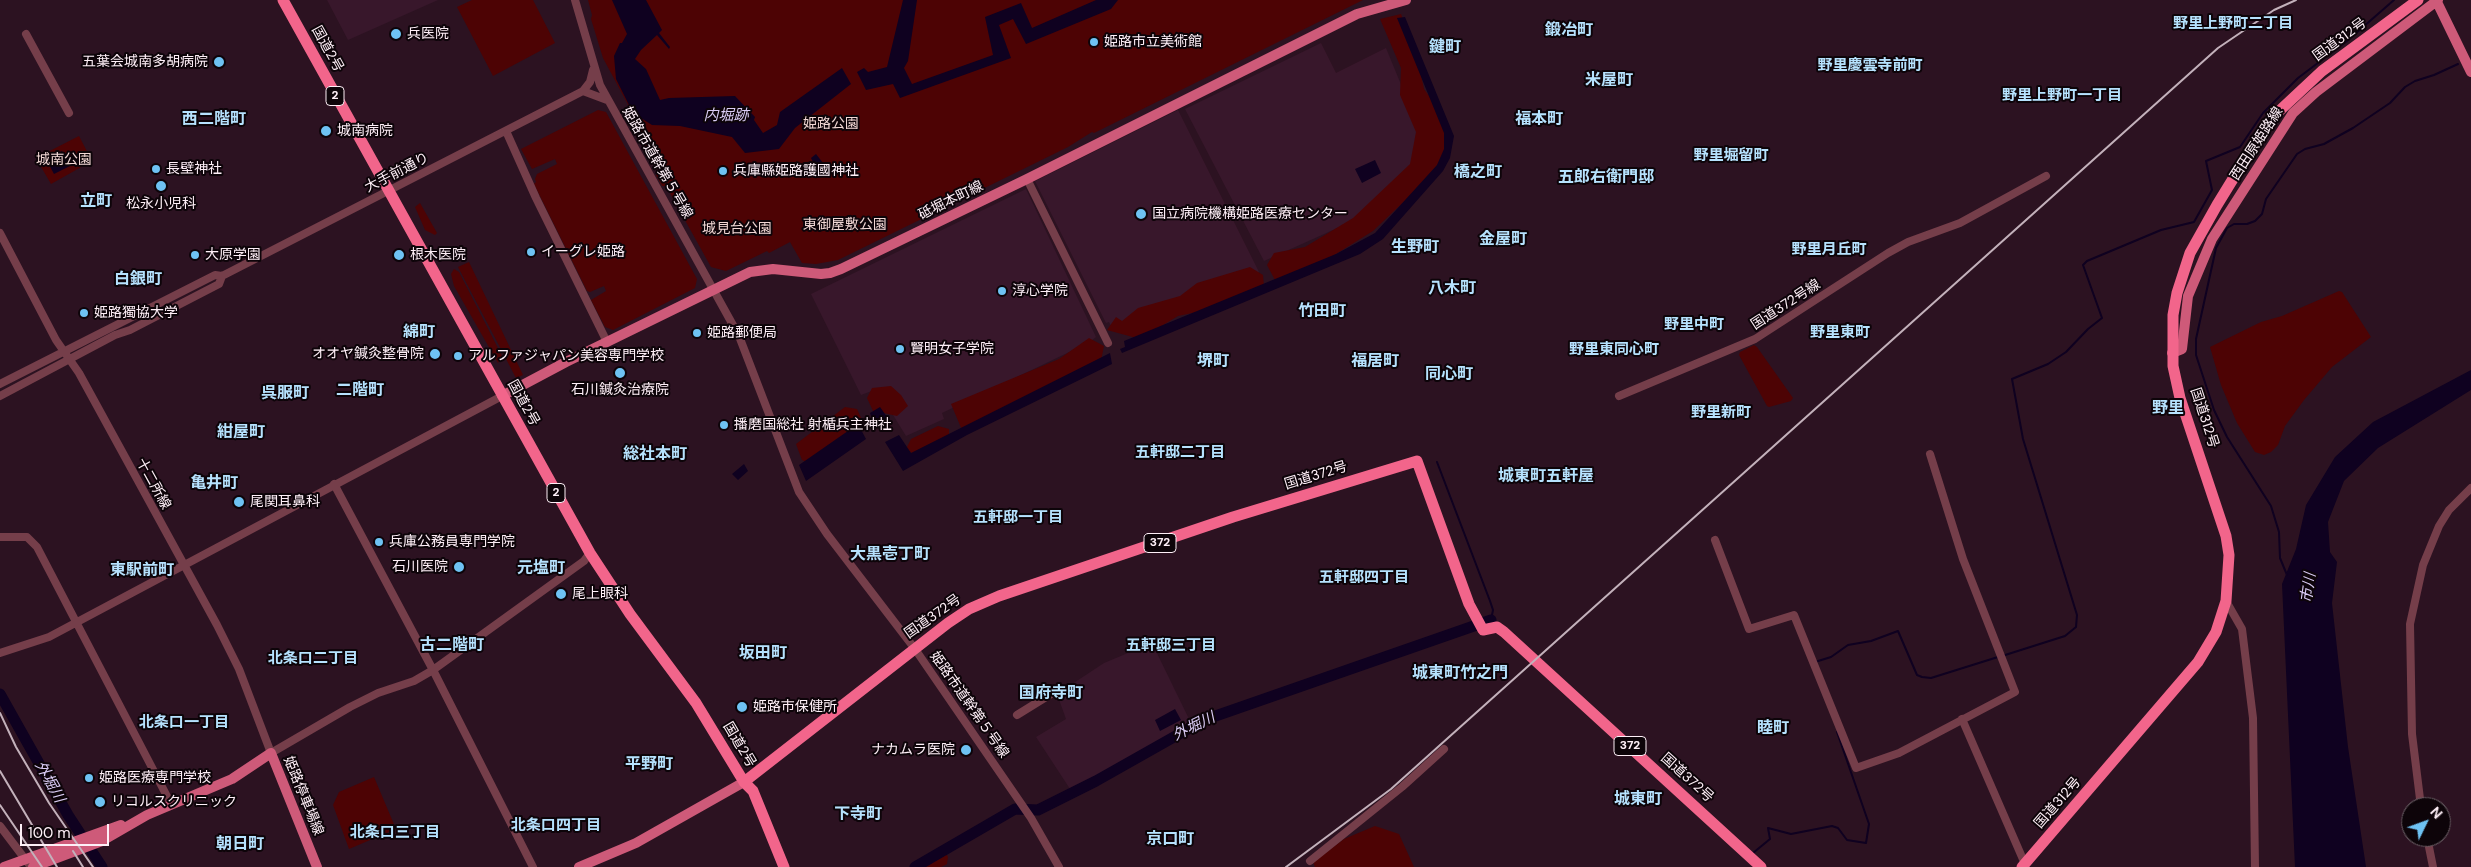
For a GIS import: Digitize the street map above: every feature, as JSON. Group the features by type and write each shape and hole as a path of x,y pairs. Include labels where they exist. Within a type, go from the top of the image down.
{"highway":[{"name":"国道2号","path":"283,0 590,553 630,614 696,703 744,782 753,791 784,867"},
{"name":"国道312号","path":"2024,866 2198,662 2216,632 2226,601 2229,555 2226,536 2180,398 2172,353 2174,308 2190,253 2216,204 2263,130 2296,94 2322,71 2418,0"},
{"name":"国道372号","path":"744,782 914,648 969,610 999,596 1232,517 1417,461 1469,604 1483,630 1497,627 1504,632 1761,867"},
{"name":"国道2号","path":"744,782 746,792 777,867"}],"main road":[{"name":"砥堀本町線","path":"502,396 750,272 764,269 830,273 1027,179 1357,14 1406,0"},
{"name":"西田原姫路線","path":"2172,353 2182,349 2188,296 2212,239 2293,112 2316,92 2437,0"},
{"path":"2437,0 2471,72"},
{"name":"姫路停車場線","path":"4,867 30,865 80,845 232,779 271,753 317,867"},
{"path":"579,867 636,843 744,782"}],"street":[{"name":"姫路市道幹第５号線","path":"575,0 593,68 607,100 714,289 747,353 799,492 827,534 914,648 1031,818 1059,867"},
{"path":"26,34 69,113"},
{"path":"593,68 592,78 584,91 607,100"},
{"name":"大手前通り","path":"0,384 214,275 222,276 584,91"},
{"path":"506,131 536,198 607,342"},
{"name":"国道372号線","path":"1619,396 1755,340 1888,253 1908,242 1960,223 2046,176"},
{"path":"1027,179 1108,343"},
{"name":"十二所線","path":"0,233 234,659 271,753"},
{"name":"大手前通り","path":"0,396 69,359 219,284 222,276"},
{"path":"0,653 49,637 183,564 502,396"},
{"path":"1715,540 1749,629 1794,614 1856,768 1899,753 2015,692 1963,559 1930,454"},
{"path":"334,484 433,670 533,867"},
{"path":"2419,797 2412,734 2410,624 2423,564 2439,526 2449,510 2471,488"},
{"path":"0,537 26,537 35,543 171,804"},
{"path":"271,753 350,707 378,694 414,681 433,670 584,561 590,553"},
{"path":"2226,601 2242,629 2253,718 2255,867"},
{"path":"1017,715 1059,689"},
{"path":"1962,719 2024,866"},
{"path":"1310,861 1402,787 1444,749"},
{"path":"0,826 30,865"},
{"path":"2429,847 2433,867"}],"shaded area":[{"path":"327,0 438,0 348,40"},
{"path":"1321,43 1336,73 1386,48 1423,138 1416,163 1353,221 1264,261 1185,109"},
{"name":"国立病院機構姫路医療センター","path":"1178,110 1259,272 1160,314 1122,334 1118,327 1113,330 1109,322 1106,323 1035,181"},
{"path":"1026,189 1096,337 1090,342 942,413 944,419 906,436 877,389 861,395 811,294"},
{"path":"1152,643 1191,723 1072,792 1036,737 1066,719 1057,694 1104,663"}],"green space":[{"path":"472,0 533,0 555,43 493,76 457,7"},
{"name":"姫路公園","path":"588,0 1363,0 1094,133 1092,132 1068,147 838,260 816,264 802,263 790,242 726,271 711,267 666,186 662,186 656,175 659,172 646,148 633,114 603,58 591,19 592,15"},
{"path":"1401,14 1418,61 1424,89 1443,115 1447,150 1436,171 1373,231 1315,267 1276,282 1267,265 1274,253 1305,247 1353,218 1410,164 1416,132 1400,95 1401,68 1380,19"},
{"path":"598,110 606,112 697,279 695,288 613,330 605,327 591,300 606,291 604,286 590,292 587,291 534,184 537,174 557,164 555,159 532,169 521,149"},
{"name":"城南公園","path":"79,136 92,161 51,184 36,158"},
{"path":"420,203 437,233 435,235 425,230 415,207"},
{"path":"469,262 523,375 516,378 458,267"},
{"path":"1250,267 1263,275 1264,287 1211,309 1178,316 1140,339 1107,330 1116,317 1122,321 1138,308 1180,296 1197,283"},
{"path":"454,269 459,272 502,356 498,363 454,286 451,274"},
{"path":"2339,291 2342,292 2371,337 2332,367 2285,426 2278,445 2271,452 2264,455 2255,452 2237,423 2221,385 2210,347 2261,322 2282,316"},
{"path":"1089,338 1104,346 1100,365 962,430 951,404 1059,359"},
{"path":"1754,345 1793,398 1791,401 1767,406 1739,355 1740,352"},
{"path":"891,386 901,395 908,406 897,416 879,412 874,413 867,398 872,388"},
{"path":"845,407 857,409 863,422 857,429 809,463 802,460 796,444"},
{"path":"938,426 949,429 949,439 916,456 906,449 911,439"},
{"path":"374,777 396,829 349,849 333,805 339,792"},
{"path":"1375,826 1399,834 1414,867 1315,867 1313,862 1344,839"},
{"path":"943,848 948,857 947,864 941,867 911,867"}],"water":[{"name":"内堀跡","path":"612,0 646,0 662,30 659,33 670,47 669,49 657,35 641,50 635,59 646,69 660,100 669,98 735,96 755,117 754,120 763,133 777,125 780,112 842,68 851,84 795,128 779,149 745,153 732,137 680,126 652,125 633,113 616,79 614,56 627,34"},
{"path":"903,0 917,0 908,61 904,68 912,84 993,55 985,17 1021,3 1032,28 1096,0 1118,0 1111,9 1026,44 1013,19 999,25 1011,58 900,98 893,84 866,90 857,72 864,68 868,72 887,67"},
{"path":"1405,17 1454,136 1450,158 1443,171 1383,239 1360,254 1122,353 1120,349 1125,347 1124,341 1336,254 1375,233 1437,165 1444,149 1444,133 1397,18"},
{"path":"62,151 70,166 54,174 46,159"},
{"path":"816,154 823,163 816,168 811,158"},
{"path":"1375,160 1381,173 1362,183 1355,169"},
{"path":"1110,353 1112,364 967,435 903,471 885,442 899,435 911,453"},
{"name":"市川","path":"2471,370 2471,390 2378,448 2344,481 2328,522 2330,552 2337,562 2332,603 2348,747 2366,867 2295,867 2282,584 2296,549 2306,505 2335,457 2373,422"},
{"path":"880,407 892,424 881,431 875,417 871,416 870,413"},
{"path":"858,424 866,439 806,481 799,465"},
{"path":"744,464 748,471 738,480 732,474"},
{"path":"1175,709 1181,720 1160,731 1155,720"}],"waterway":[{"path":"2002,656 2065,636 2076,627 2077,615 2023,439 2012,379 2048,364 2066,352 2088,329 2102,318 2083,265 2087,261 2161,230 2194,222 2212,190 2206,161 2240,147 2263,113 2298,78 2347,41 2394,0"},
{"path":"2287,575 2280,558 2279,532 2271,506 2227,437 2214,410 2196,355 2196,339 2216,248 2227,228 2234,224 2247,224 2255,221 2262,214 2266,199 2297,154 2305,149 2324,144 2353,128 2390,103 2405,87 2415,81 2458,64"},
{"path":"1437,462 1490,601 1493,610 1491,620"},
{"name":"外堀川","path":"915,867 1015,809 1038,810 1096,781 1204,720 1491,620"},
{"path":"1815,662 1831,657 1848,645 1871,641 1898,631 1917,675 1922,677 1931,678 1998,657"},
{"name":"外堀川","path":"0,694 68,815 102,867"},
{"path":"1753,853 1770,839 1768,828 1791,834 1832,826 1838,828 1847,840 1866,843 1869,824 1837,732"}],"railway":[{"path":"1286,867 1391,789 2218,48 2274,10 2296,0"},
{"path":"0,713 16,747 49,803 93,867"},
{"path":"0,771 57,867"},
{"path":"0,805 42,867"},
{"path":"73,851 83,867"}],"place":[{"name":"兵医院","path":"396,34"},
{"name":"姫路市立美術館","path":"1094,42"},
{"name":"五葉会城南多胡病院","path":"219,62"},
{"name":"城南病院","path":"326,131"},
{"name":"長壁神社","path":"156,169"},
{"name":"兵庫縣姫路護國神社","path":"723,171"},
{"name":"松永小児科","path":"161,186"},
{"name":"国立病院機構姫路医療センター","path":"1141,214"},
{"name":"イーグレ姫路","path":"531,252"},
{"name":"大原学園","path":"195,255"},
{"name":"根木医院","path":"399,255"},
{"name":"淳心学院","path":"1002,291"},
{"name":"姫路獨協大学","path":"84,313"},
{"name":"姫路郵便局","path":"697,333"},
{"name":"賢明女子学院","path":"900,349"},
{"name":"オオヤ鍼灸整骨院","path":"435,354"},
{"name":"アルファジャパン美容専門学校","path":"458,356"},
{"name":"石川鍼灸治療院","path":"620,373"},
{"name":"播磨国総社 射楯兵主神社","path":"724,425"},
{"name":"尾関耳鼻科","path":"239,502"},
{"name":"兵庫公務員専門学院","path":"379,542"},
{"name":"石川医院","path":"459,567"},
{"name":"尾上眼科","path":"561,594"},
{"name":"姫路市保健所","path":"742,707"},
{"name":"ナカムラ医院","path":"966,750"},
{"name":"姫路医療専門学校","path":"89,778"},
{"name":"リコルスクリニック","path":"100,802"}],"district":[{"name":"野里上野町二丁目","path":"2233,24"},
{"name":"鍛冶町","path":"1569,31"},
{"name":"鍵町","path":"1445,48"},
{"name":"野里慶雲寺前町","path":"1870,66"},
{"name":"米屋町","path":"1609,81"},
{"name":"野里上野町一丁目","path":"2062,96"},
{"name":"西二階町","path":"214,120"},
{"name":"福本町","path":"1539,120"},
{"name":"野里堀留町","path":"1731,156"},
{"name":"橋之町","path":"1478,173"},
{"name":"五郎右衛門邸","path":"1606,178"},
{"name":"立町","path":"96,202"},
{"name":"金屋町","path":"1503,240"},
{"name":"生野町","path":"1415,248"},
{"name":"野里月丘町","path":"1829,250"},
{"name":"白銀町","path":"138,280"},
{"name":"八木町","path":"1452,289"},
{"name":"竹田町","path":"1322,312"},
{"name":"野里中町","path":"1694,325"},
{"name":"綿町","path":"419,333"},
{"name":"野里東町","path":"1840,333"},
{"name":"野里東同心町","path":"1614,350"},
{"name":"堺町","path":"1213,362"},
{"name":"福居町","path":"1375,362"},
{"name":"同心町","path":"1449,375"},
{"name":"二階町","path":"360,391"},
{"name":"呉服町","path":"285,394"},
{"name":"野里","path":"2168,409"},
{"name":"野里新町","path":"1721,413"},
{"name":"紺屋町","path":"241,433"},
{"name":"五軒邸二丁目","path":"1180,453"},
{"name":"総社本町","path":"655,455"},
{"name":"城東町五軒屋","path":"1546,477"},
{"name":"亀井町","path":"214,484"},
{"name":"五軒邸一丁目","path":"1018,518"},
{"name":"大黒壱丁町","path":"890,555"},
{"name":"元塩町","path":"541,569"},
{"name":"東駅前町","path":"142,571"},
{"name":"五軒邸四丁目","path":"1364,578"},
{"name":"古二階町","path":"452,646"},
{"name":"五軒邸三丁目","path":"1171,646"},
{"name":"坂田町","path":"763,654"},
{"name":"北条口二丁目","path":"313,659"},
{"name":"城東町竹之門","path":"1460,674"},
{"name":"国府寺町","path":"1051,694"},
{"name":"北条口一丁目","path":"184,723"},
{"name":"睦町","path":"1773,729"},
{"name":"平野町","path":"649,765"},
{"name":"城東町","path":"1638,800"},
{"name":"下寺町","path":"858,815"},
{"name":"北条口四丁目","path":"556,826"},
{"name":"北条口三丁目","path":"395,833"},
{"name":"京口町","path":"1170,840"},
{"name":"朝日町","path":"240,845"}],"park label":[{"name":"東御屋敷公園","path":"845,225"},
{"name":"城見台公園","path":"737,229"}]}
